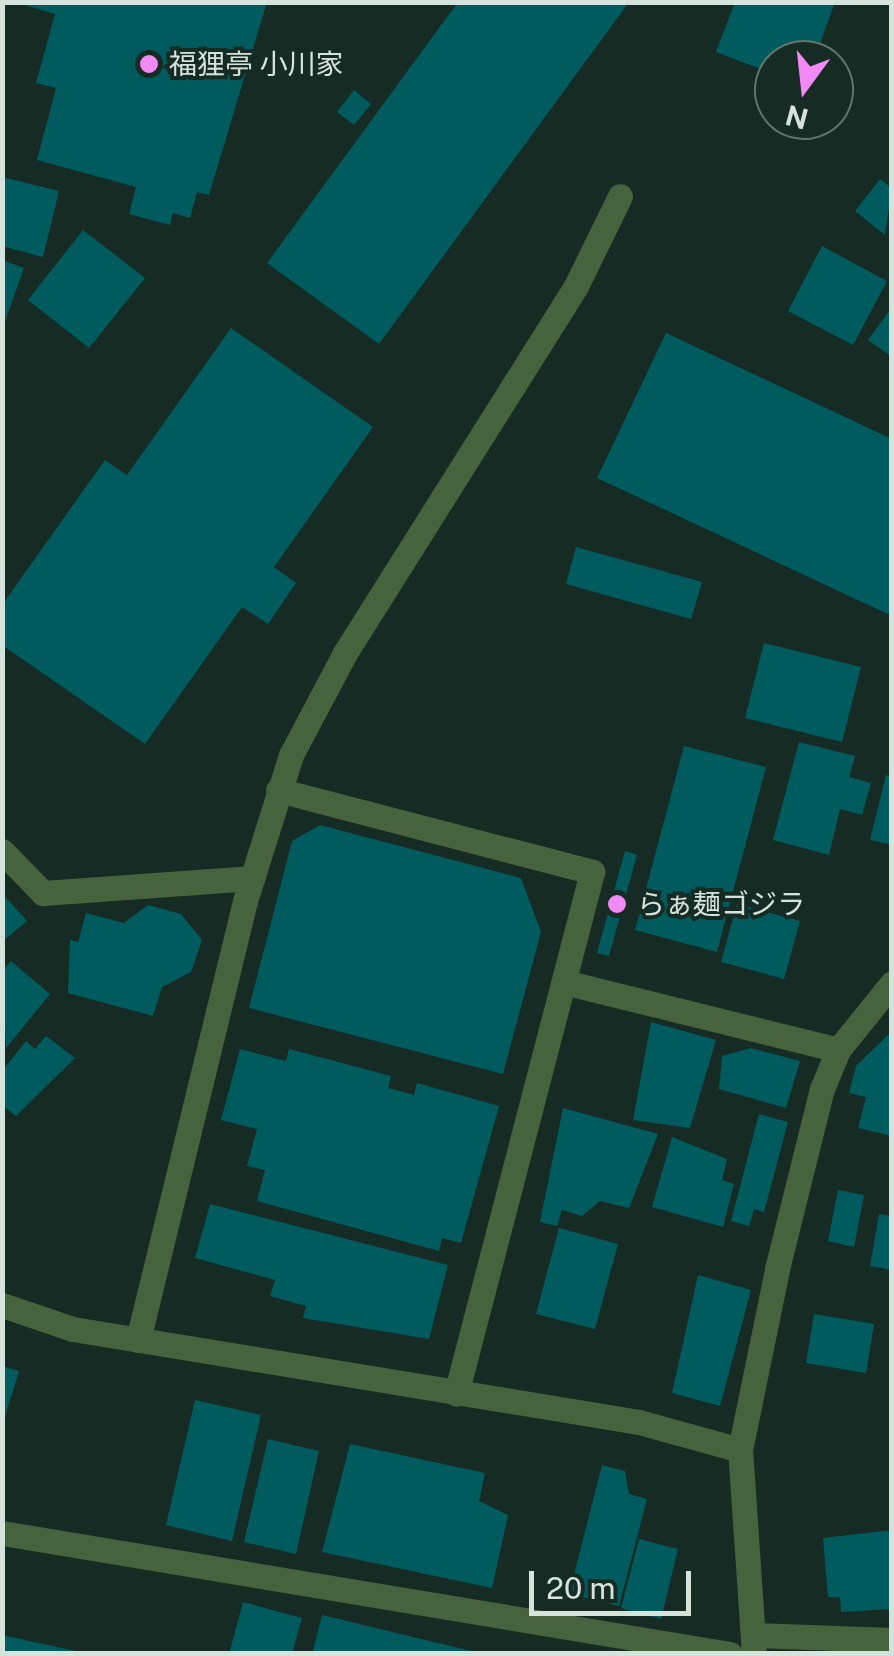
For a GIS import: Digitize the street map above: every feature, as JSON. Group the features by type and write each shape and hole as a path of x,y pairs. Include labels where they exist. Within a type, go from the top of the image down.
{"street":[{"path":"138,1340 252,878 278,790 345,653 576,286 620,196"},
{"path":"278,790 592,872 456,1394"},
{"path":"2,850 44,893 252,878"},
{"path":"564,982 838,1050"},
{"path":"892,984 838,1050 777,1268 740,1450 753,1644 892,1640"},
{"path":"2,1305 138,1340 638,1422 740,1450"},
{"path":"2,1533 730,1654"}],"building":[{"path":"15,2 267,2 209,195 197,192 190,218 173,213 170,225 129,214 136,187 37,160 56,88 36,83 55,14"},
{"path":"458,2 629,2 379,344 267,263"},
{"path":"735,2 835,2 821,40 754,40 754,66 716,52"},
{"path":"354,90 371,104 354,125 337,112"},
{"path":"2,177 59,191 43,257 2,246"},
{"path":"880,179 892,188 885,235 855,211"},
{"path":"83,230 145,278 89,348 28,300"},
{"path":"822,246 887,281 853,345 788,311"},
{"path":"2,260 24,268 3,327 2,327"},
{"path":"892,307 892,357 868,340"},
{"path":"231,328 373,427 274,567 296,583 268,624 242,607 145,744 2,645 2,605 105,460 127,475"},
{"path":"666,333 892,439 892,616 597,478"},
{"path":"576,547 702,582 691,619 566,584"},
{"path":"764,643 861,667 842,742 745,718"},
{"path":"799,742 855,756 849,777 871,783 862,815 840,809 829,855 773,840"},
{"path":"684,746 766,767 717,952 635,930"},
{"path":"886,775 892,776 892,845 870,840"},
{"path":"320,825 521,878 541,932 503,1074 249,1008 292,841"},
{"name":"らぁ麺ゴジラ","path":"625,851 637,855 609,956 597,953"},
{"path":"2,893 27,921 2,942"},
{"path":"737,904 800,921 784,979 721,962"},
{"path":"148,905 181,914 202,940 191,972 162,987 153,1016 68,993 70,940 78,942 86,913 124,923"},
{"path":"11,961 50,994 6,1048 2,971"},
{"path":"651,1022 716,1040 690,1128 633,1120"},
{"path":"892,1031 892,1136 858,1128 866,1097 849,1093 856,1066"},
{"path":"46,1036 75,1058 16,1116 2,1105 2,1071 26,1041 35,1049"},
{"path":"751,1048 800,1061 786,1108 719,1089 722,1056"},
{"path":"240,1049 286,1061 289,1049 391,1076 388,1088 414,1095 417,1083 499,1106 461,1243 442,1238 439,1251 257,1201 265,1170 247,1166 257,1129 221,1120"},
{"path":"563,1108 658,1134 629,1208 600,1201 582,1216 562,1210 557,1226 540,1222"},
{"path":"759,1114 788,1122 764,1212 754,1209 749,1226 731,1221"},
{"path":"672,1137 727,1159 722,1180 734,1184 723,1227 652,1207"},
{"path":"838,1190 864,1195 854,1247 828,1241"},
{"path":"210,1204 448,1265 429,1339 303,1318 306,1306 270,1296 275,1280 195,1258"},
{"path":"879,1214 892,1216 892,1270 870,1266"},
{"path":"559,1228 618,1244 595,1329 536,1314"},
{"path":"698,1275 751,1290 720,1406 672,1393"},
{"path":"814,1314 874,1324 866,1373 806,1363"},
{"path":"2,1366 19,1371 3,1423 2,1423"},
{"path":"195,1400 261,1415 232,1541 166,1525"},
{"path":"268,1439 319,1451 296,1554 244,1542"},
{"path":"350,1444 485,1473 479,1501 508,1515 492,1588 322,1552"},
{"path":"602,1465 625,1471 629,1494 647,1499 619,1606 569,1594"},
{"path":"892,1530 892,1609 841,1612 840,1597 828,1597 823,1538"},
{"path":"639,1539 678,1549 661,1619 621,1608"},
{"path":"243,1602 302,1618 292,1654 229,1654"},
{"path":"322,1615 467,1650 489,1654 312,1654"},
{"path":"2,1635 80,1652 2,1654"}],"place":[{"name":"福狸亭 小川家","path":"149,64"},
{"name":"らぁ麺ゴジラ","path":"617,904"}]}
